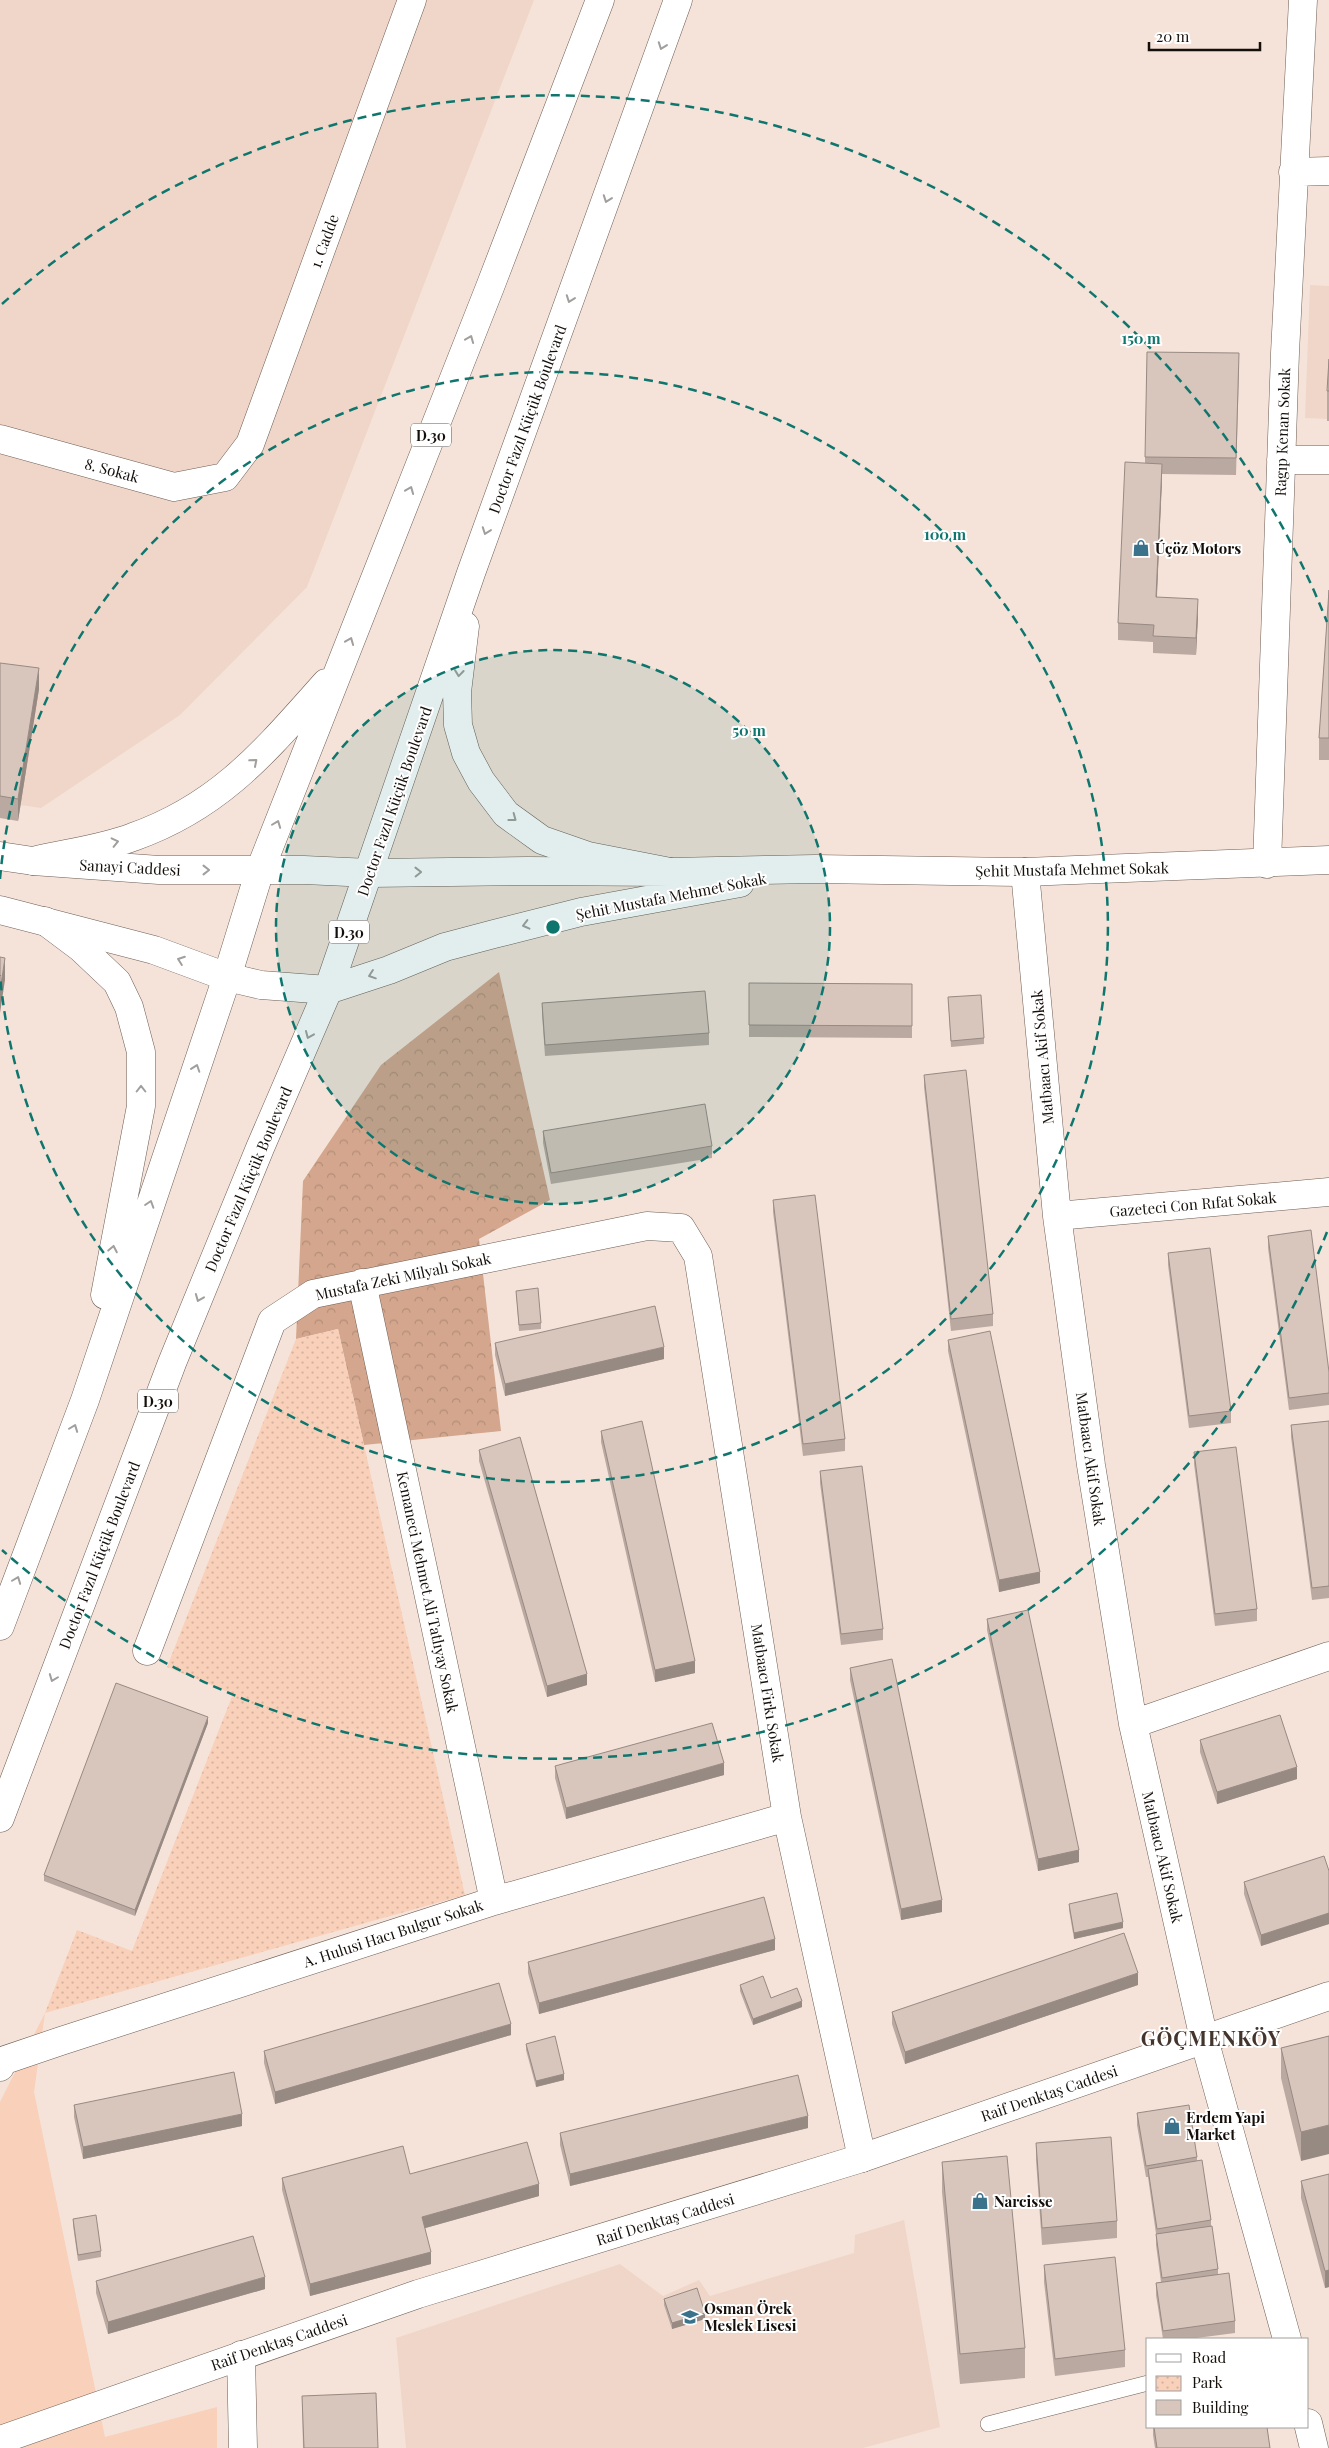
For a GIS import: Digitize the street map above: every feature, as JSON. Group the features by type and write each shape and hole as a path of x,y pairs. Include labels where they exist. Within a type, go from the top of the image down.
{"main road":[{"name":"1. Cadde","path":"225,477 250,444 412,0"},
{"name":"D.30","path":"0,1626 85,1400 227,977 260,870 490,287 600,0"},
{"name":"Doctor Fazıl Küçük Boulevard","path":"0,1818 172,1363 260,1148 328,990 370,873 471,572 678,0"},
{"name":"Ragıp Kenan Sokak","path":"1267,864 1293,172 1303,0"},
{"path":"1293,172 1329,171"},
{"name":"8. Sokak","path":"0,439 174,487 225,477"},
{"path":"1282,460 1329,460"},
{"path":"471,572 457,692 458,725 466,753 481,781 506,814 542,840 588,856 670,872"},
{"path":"33,861 131,838 170,822 215,796 260,756 338,670"},
{"name":"Sanayi Caddesi","path":"0,856 33,861 158,870 370,873"},
{"name":"Şehit Mustafa Mehmet Sokak","path":"370,873 527,870 670,872 815,869 1025,872 1267,864 1329,860"},
{"name":"Şehit Mustafa Mehmet Sokak","path":"328,990 389,970 445,947 511,929 581,912 815,869"},
{"name":"Matbaacı Akif Sokak","path":"1025,872 1056,1216 1091,1465 1133,1724 1204,2038 1287,2338"},
{"path":"0,910 154,950 227,977 262,986 328,990"},
{"path":"45,921 81,948 117,982 129,1007 140,1052 141,1106 85,1400"},
{"name":"Gazeteci Con Rıfat Sokak","path":"1056,1216 1329,1192"},
{"name":"Mustafa Zeki Milyalı Sokak","path":"148,1651 272,1321 313,1294 647,1226 681,1228"},
{"name":"Matbaacı Firkı Sokak","path":"681,1228 698,1256 788,1817 862,2158"},
{"name":"Kemaneci Mehmet Ali Tatlıyay Sokak","path":"362,1283 494,1900"},
{"path":"1133,1724 1329,1656"},
{"name":"A. Hulusi Hacı Bulgur Sokak","path":"1,2064 494,1900 788,1817"},
{"name":"Raif Denktaş Caddesi","path":"0,2440 418,2294 862,2158 1329,1996"},
{"path":"241,2355 243,2448"},
{"path":"1309,2427 1314,2448"}],"lane":[{"path":"988,2424 1146,2384"}],"shaded area":[{"path":"0,0 534,0 307,587 180,715 41,808 0,802"},
{"path":"1310,285 1329,286 1329,419 1305,418"},
{"name":"Osman Örek Meslek Lisesi","path":"904,2220 940,2427 863,2448 406,2448 396,2338 620,2264 663,2296 699,2280 710,2296 854,2253 855,2235"}],"green space":[{"path":"499,972 550,1200 479,1239 501,1431 364,1445 338,1329 296,1339 303,1181 381,1065"},
{"path":"338,1329 465,1895 45,2013 77,1930 132,1951 233,1694 167,1667 296,1339"},
{"path":"45,2013 34,2092 105,2437 217,2407 217,2448 0,2448 0,2102"}],"building":[{"path":"1147,352 1239,353 1236,458 1145,457"},
{"path":"1329,359 1329,391 1327,391"},
{"name":"Úçöz Motors","path":"1125,462 1162,464 1156,597 1198,599 1196,638 1153,636 1154,625 1118,623"},
{"path":"1329,590 1329,738 1319,738"},
{"path":"0,663 39,668 18,799 0,796"},
{"path":"0,957 5,958 0,991"},
{"path":"749,983 912,984 912,1026 749,1025"},
{"path":"705,991 709,1033 545,1045 542,1003"},
{"path":"981,995 984,1038 951,1041 948,997"},
{"path":"966,1070 993,1314 951,1319 924,1075"},
{"path":"705,1104 712,1146 551,1173 543,1131"},
{"path":"815,1195 845,1439 803,1444 773,1200"},
{"path":"1311,1230 1329,1372 1329,1393 1289,1398 1268,1236"},
{"path":"1210,1248 1231,1411 1189,1416 1168,1253"},
{"path":"538,1288 541,1323 519,1325 516,1291"},
{"path":"655,1306 664,1347 505,1384 495,1343"},
{"path":"990,1331 1040,1572 999,1580 948,1340"},
{"path":"642,1421 695,1661 655,1670 601,1431"},
{"path":"1329,1421 1329,1586 1312,1588 1291,1425"},
{"path":"520,1437 587,1674 547,1686 479,1450"},
{"path":"1236,1447 1257,1609 1215,1614 1194,1452"},
{"path":"862,1466 883,1629 841,1634 820,1471"},
{"path":"1028,1610 1079,1850 1038,1859 987,1619"},
{"path":"892,1659 942,1900 901,1909 850,1668"},
{"path":"116,1683 208,1717 135,1910 44,1875"},
{"path":"1280,1715 1297,1767 1217,1792 1200,1740"},
{"path":"712,1723 724,1763 566,1808 555,1766"},
{"path":"1324,1856 1329,1871 1329,1913 1261,1935 1244,1882"},
{"path":"1117,1893 1123,1922 1074,1933 1069,1904"},
{"path":"764,1897 775,1939 539,2003 528,1962"},
{"path":"1124,1933 1138,1973 905,2052 892,2012"},
{"path":"763,1976 771,1998 797,1988 802,2001 753,2019 740,1985"},
{"path":"499,1983 511,2024 275,2092 264,2051"},
{"path":"555,2036 564,2074 536,2081 526,2044"},
{"path":"1329,2036 1329,2125 1301,2132 1281,2048"},
{"path":"234,2072 242,2114 83,2147 74,2105"},
{"path":"798,2075 808,2116 570,2174 560,2133"},
{"path":"1189,2105 1197,2157 1146,2166 1137,2113"},
{"path":"1111,2137 1117,2221 1042,2228 1036,2143"},
{"path":"527,2142 539,2184 422,2217 431,2252 310,2284 282,2178 403,2146 410,2174"},
{"path":"1007,2156 1025,2348 960,2354 942,2162"},
{"path":"1202,2160 1211,2220 1157,2229 1148,2169"},
{"path":"1329,2174 1329,2270 1325,2271 1301,2181"},
{"path":"96,2215 101,2251 78,2255 73,2219"},
{"path":"1212,2226 1218,2269 1162,2278 1156,2234"},
{"path":"253,2236 265,2277 108,2322 96,2281"},
{"path":"1115,2257 1125,2350 1055,2359 1044,2265"},
{"path":"1229,2273 1235,2321 1163,2331 1156,2283"},
{"path":"697,2288 705,2313 672,2323 664,2299"},
{"path":"376,2393 378,2448 304,2448 302,2396"},
{"path":"1154,2428 1267,2428 1270,2448 1157,2448"}],"place":[{"name":"Úçöz Motors","path":"1141,548"},
{"name":"Erdem Yapi Market","path":"1172,2126"},
{"name":"Narcisse","path":"980,2201"},
{"name":"Osman Örek Meslek Lisesi","path":"690,2317"}],"district":[{"name":"GÖÇMENKÖY","path":"1211,2037"}]}
